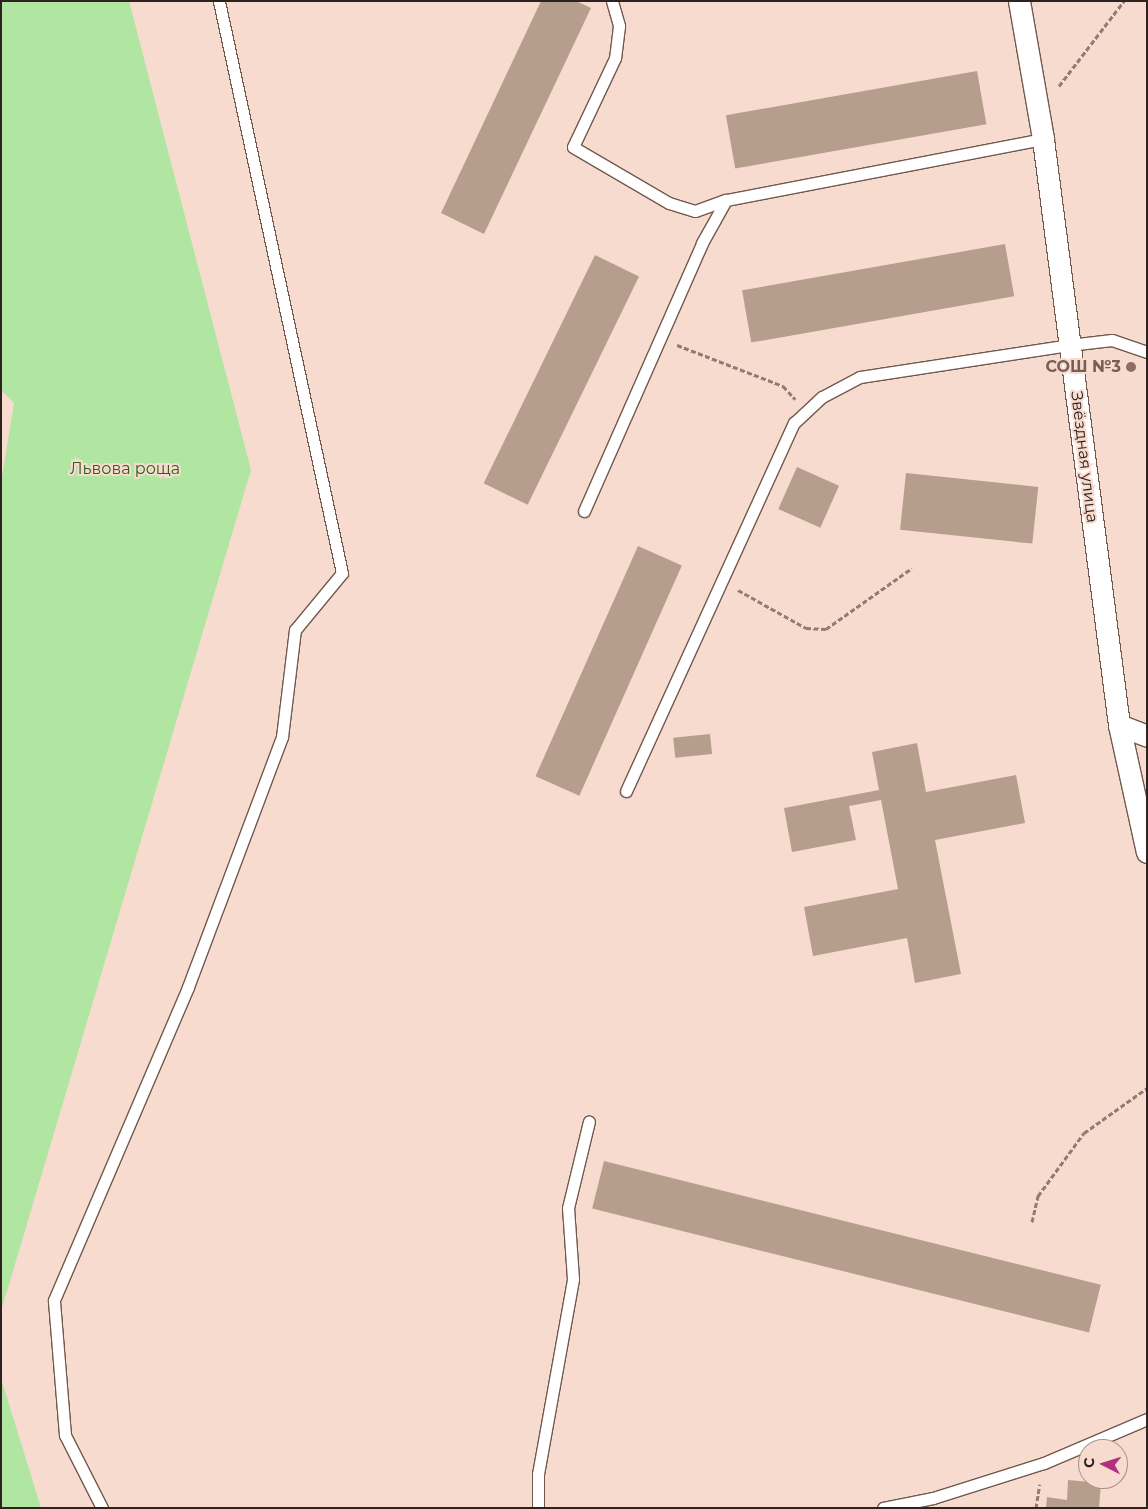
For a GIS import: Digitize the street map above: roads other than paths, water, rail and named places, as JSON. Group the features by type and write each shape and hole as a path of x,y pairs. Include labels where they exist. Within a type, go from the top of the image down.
{"street":[{"name":"Звёздная улица","path":"1019,1 1043,139 1119,725 1147,852"},
{"path":"1119,725 1147,736"}],"lane":[{"path":"102,1508 65,1435 54,1300 188,987 282,737 295,630 342,573 219,1"},
{"path":"612,1 619,26 616,58 574,147 669,203 694,211 726,200 1043,139"},
{"path":"584,511 702,243 726,200"},
{"path":"626,791 794,422 822,397 860,378 1070,345 1112,340 1147,352"},
{"path":"538,1508 538,1474 573,1279 568,1208 589,1120"},
{"path":"884,1508 933,1498 1044,1463 1147,1419"}],"place":[{"name":"СОШ №3","path":"1131,367"}],"park label":[{"name":"Львова роща","path":"125,469"}]}
